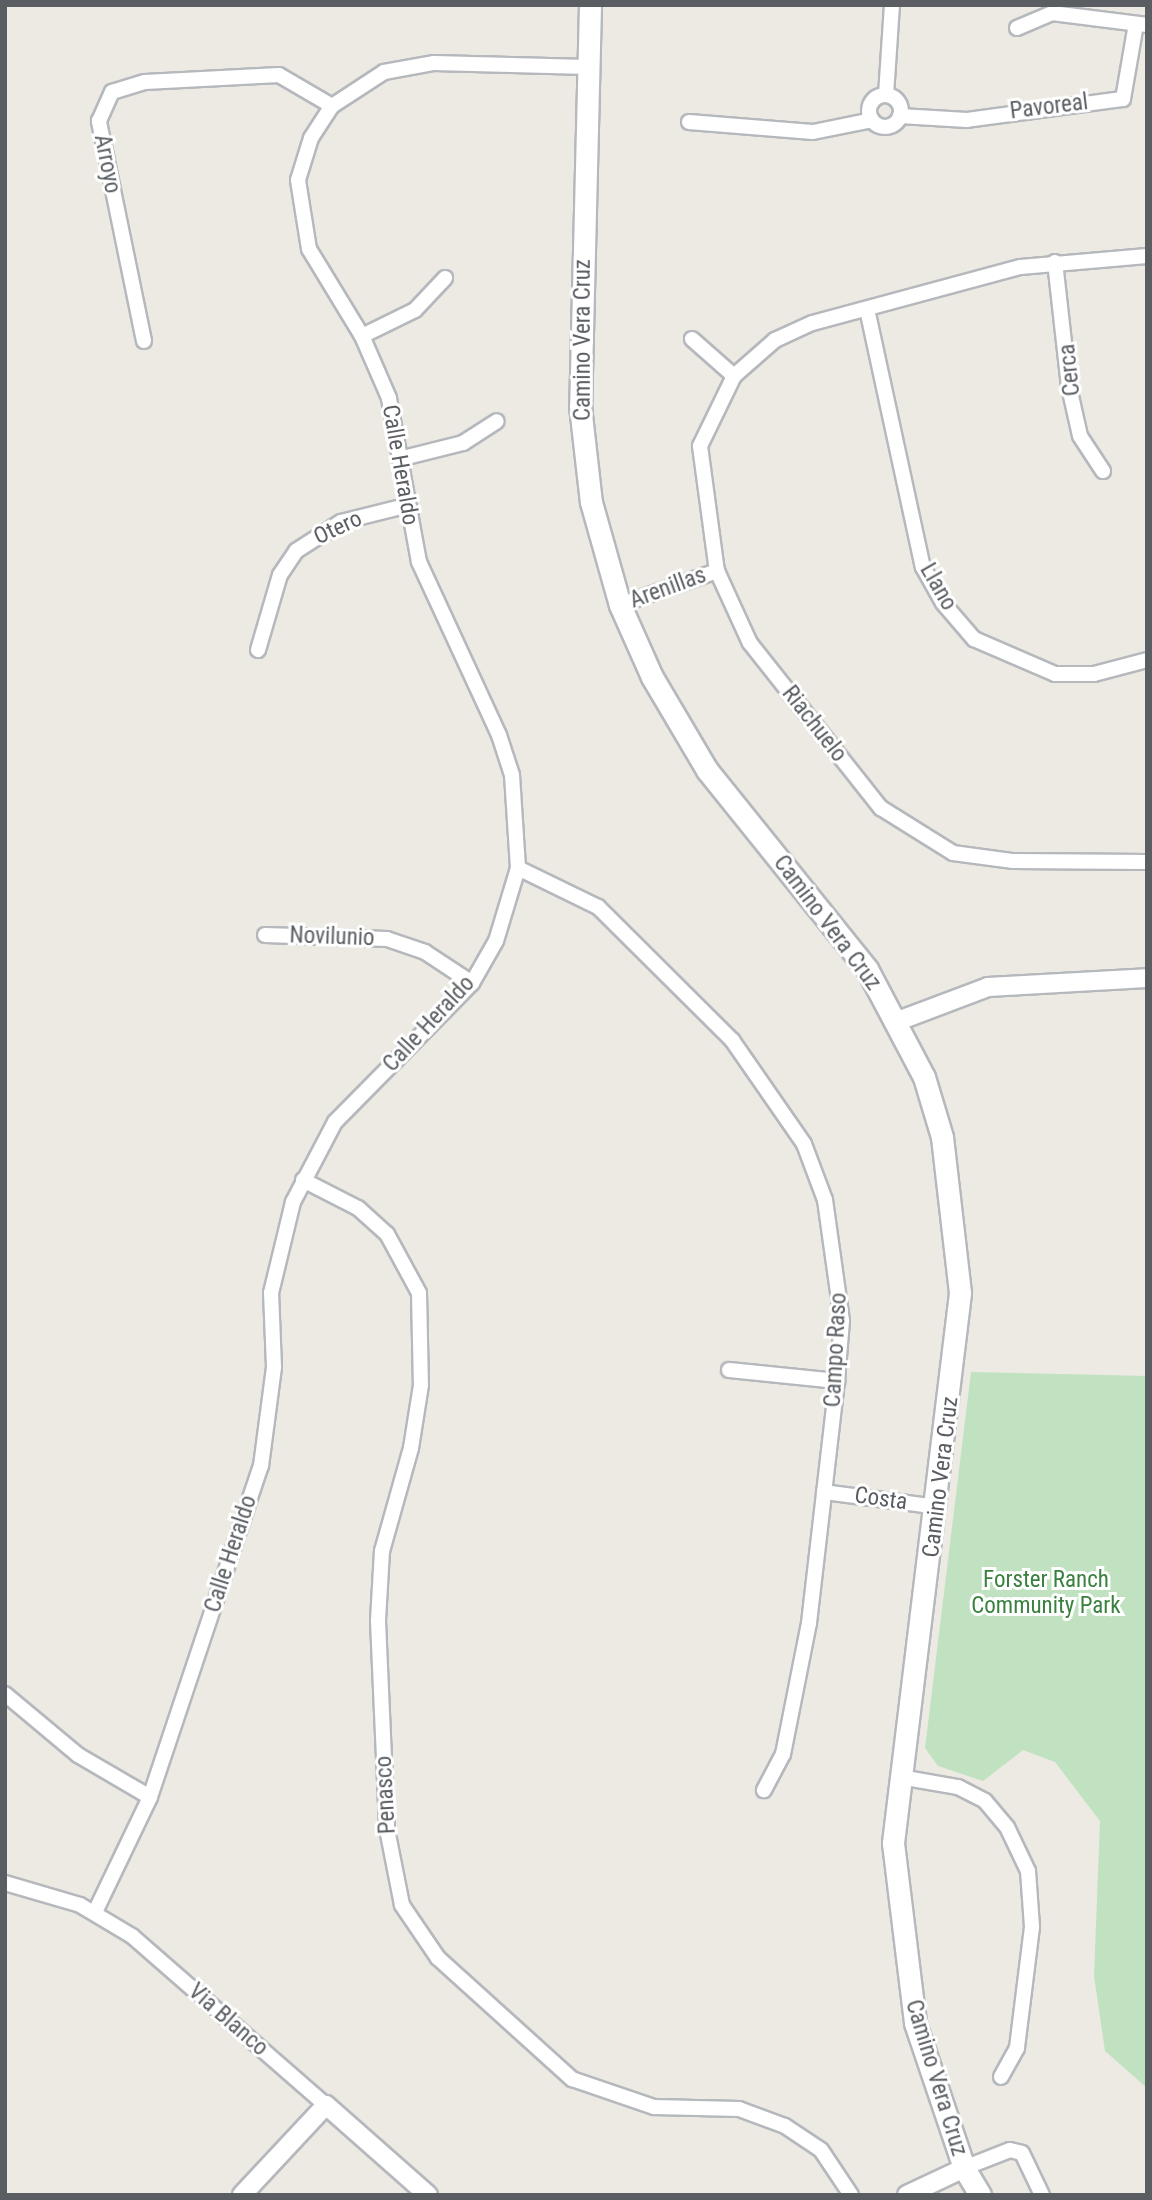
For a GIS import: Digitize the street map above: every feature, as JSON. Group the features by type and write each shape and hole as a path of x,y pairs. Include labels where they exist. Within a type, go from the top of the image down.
{"main road":[{"name":"Camino Vera Cruz","path":"590,5 580,406 591,502 620,605 652,677 707,771 825,913 898,1021 943,1137 956,1216 960,1293 938,1507 893,1843 899,1933 915,2022 964,2168 980,2195"}],"street":[{"path":"886,95 892,5"},
{"path":"1017,28 1052,13 1142,25"},
{"name":"Pavoreal","path":"901,116 955,120 1123,99 1142,25"},
{"name":"Calle Heraldo","path":"95,1912 150,1797 261,1466 274,1367 276,1255 303,1180 335,1122 472,984 496,941 518,868 512,775 419,562 405,506 388,398 362,336 309,249 299,210 301,169 332,106 359,84 408,65 587,67"},
{"name":"Arroyo","path":"144,341 99,121 112,92 145,82 279,75 332,106"},
{"path":"689,122 813,132 872,120 887,127 901,116 895,98 886,95 873,100 872,120"},
{"name":"Riachuelo","path":"1147,256 1055,262 867,309 775,340 734,376 700,446 717,571 750,643 880,808 918,836 953,853 1013,861 1147,862"},
{"name":"Cerca","path":"1055,262 1069,387 1080,436 1103,471"},
{"path":"362,336 415,310 444,278"},
{"name":"Llano","path":"867,309 923,567 943,603 974,639 1055,674 1094,674 1147,660"},
{"path":"692,339 734,376"},
{"path":"399,459 463,443 497,421"},
{"name":"Otero","path":"258,650 279,575 296,551 341,522 405,506"},
{"name":"Arenillas","path":"620,605 717,571"},
{"name":"Campo Raso","path":"518,868 574,890 640,944 732,1040 797,1133 825,1200 838,1259 842,1321 837,1381 809,1623 788,1729 764,1790"},
{"name":"Novilunio","path":"265,935 387,939 425,952 472,984"},
{"path":"898,1021 988,987 1147,978"},
{"name":"Penasco","path":"303,1180 358,1208 387,1234 419,1293 421,1385 411,1448 382,1551 378,1621 387,1829 402,1905 438,1958 572,2079 654,2107 739,2109 785,2126 827,2156 851,2195"},
{"path":"729,1370 837,1381"},
{"name":"Costa","path":"824,1492 938,1507"},
{"path":"5,1694 78,1755 150,1797"},
{"path":"900,1777 958,1787 985,1801 1007,1827 1028,1871 1032,1927 1017,2048 1001,2077"},
{"name":"Via Blanco","path":"5,1883 95,1912 132,1936 428,2195"},
{"path":"242,2195 326,2105"},
{"path":"907,2195 1010,2150 1022,2153 1042,2195"}],"green space":[{"name":"Forster Ranch Community Park","path":"971,1372 1147,1376 1147,2088 1105,2051 1094,1976 1100,1821 1055,1762 1023,1750 983,1781 938,1766 925,1748"}]}
